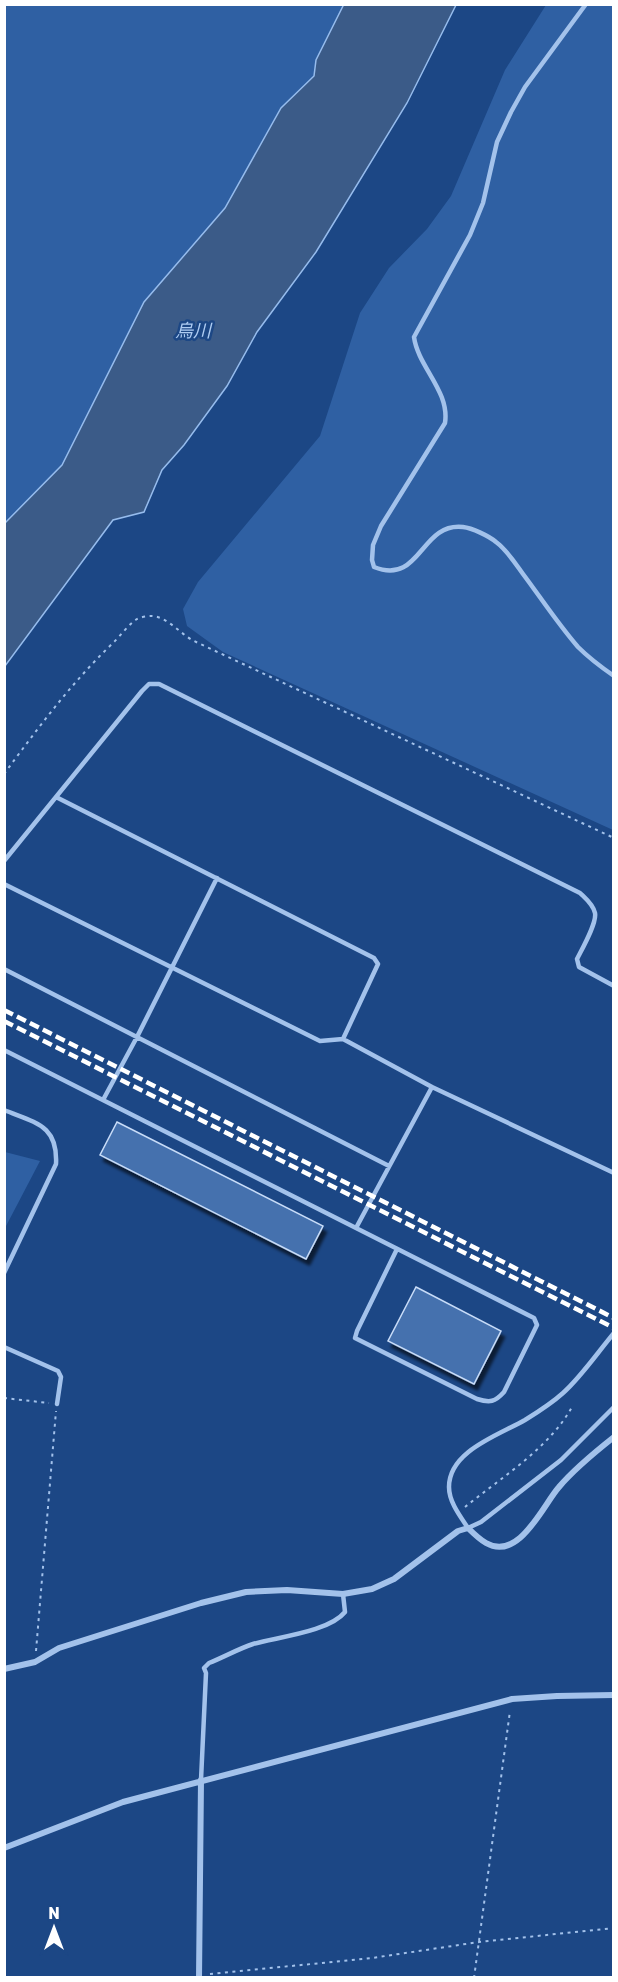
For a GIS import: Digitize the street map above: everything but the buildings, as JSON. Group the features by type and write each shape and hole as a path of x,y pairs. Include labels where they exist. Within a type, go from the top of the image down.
{"street":[{"path":"4,1669 35,1662 59,1648 201,1603 246,1592 287,1590 343,1594 372,1589 394,1579 458,1531 468,1528 493,1546 511,1544 521,1538 531,1527 559,1487 591,1455 614,1437"},
{"path":"4,1848 123,1802 512,1700 614,1695"},
{"path":"200,1976 201,1780"}],"lane":[{"path":"586,4 525,87 511,112 497,142 483,203 470,235 414,337 415,349 444,402 445,423 381,526 373,545 372,560 374,567 385,571 396,571 407,566 433,537 450,528 463,527 496,541 577,646 614,676"},
{"path":"4,861 142,691 149,684 159,684 580,893 595,912 577,960 579,968 614,986"},
{"path":"56,797 374,958 378,964 343,1039"},
{"path":"103,1100 217,878"},
{"path":"4,884 320,1041 343,1039 432,1087 614,1173"},
{"path":"4,969 389,1166"},
{"path":"4,1050 534,1318 537,1325 504,1392 496,1401 487,1402 477,1399 355,1338 397,1249"},
{"path":"356,1228 432,1087"},
{"path":"4,1110 34,1122 51,1133 57,1149 56,1164 4,1273"},
{"path":"614,1333 564,1392 526,1419 490,1438 461,1458 450,1475 449,1487 451,1499 468,1528 481,1522 561,1460 614,1407"},
{"path":"4,1347 58,1371 61,1377 57,1404"},
{"path":"201,1780 206,1673 204,1668 209,1663 253,1644 284,1638 338,1620 345,1612 343,1594"}],"path":[{"path":"4,774 48,715 99,656 137,620 148,616 158,617 194,641 614,838"},
{"path":"4,1398 57,1404 35,1662"},
{"path":"458,1513 548,1440 564,1423 573,1405"},
{"path":"474,1977 512,1700"},
{"path":"200,1976 372,1958 479,1942 614,1928"}],"shaded area":[{"path":"5,5 344,5 316,60 314,76 281,108 225,208 144,302 62,465 5,523"},
{"path":"546,5 613,5 613,830 223,652 187,626 183,609 198,582 320,436 360,313 389,268 427,229 451,196 505,70"},
{"path":"4,1152 40,1161 5,1228"}],"water":[{"name":"烏川","path":"344,4 456,5 407,103 316,252 257,332 227,386 184,445 162,470 144,512 113,520 5,666 5,523 62,465 144,302 225,208 281,108 314,76 316,60"}],"railway":[{"path":"4,1010 614,1318"},
{"path":"4,1021 614,1328"}]}
